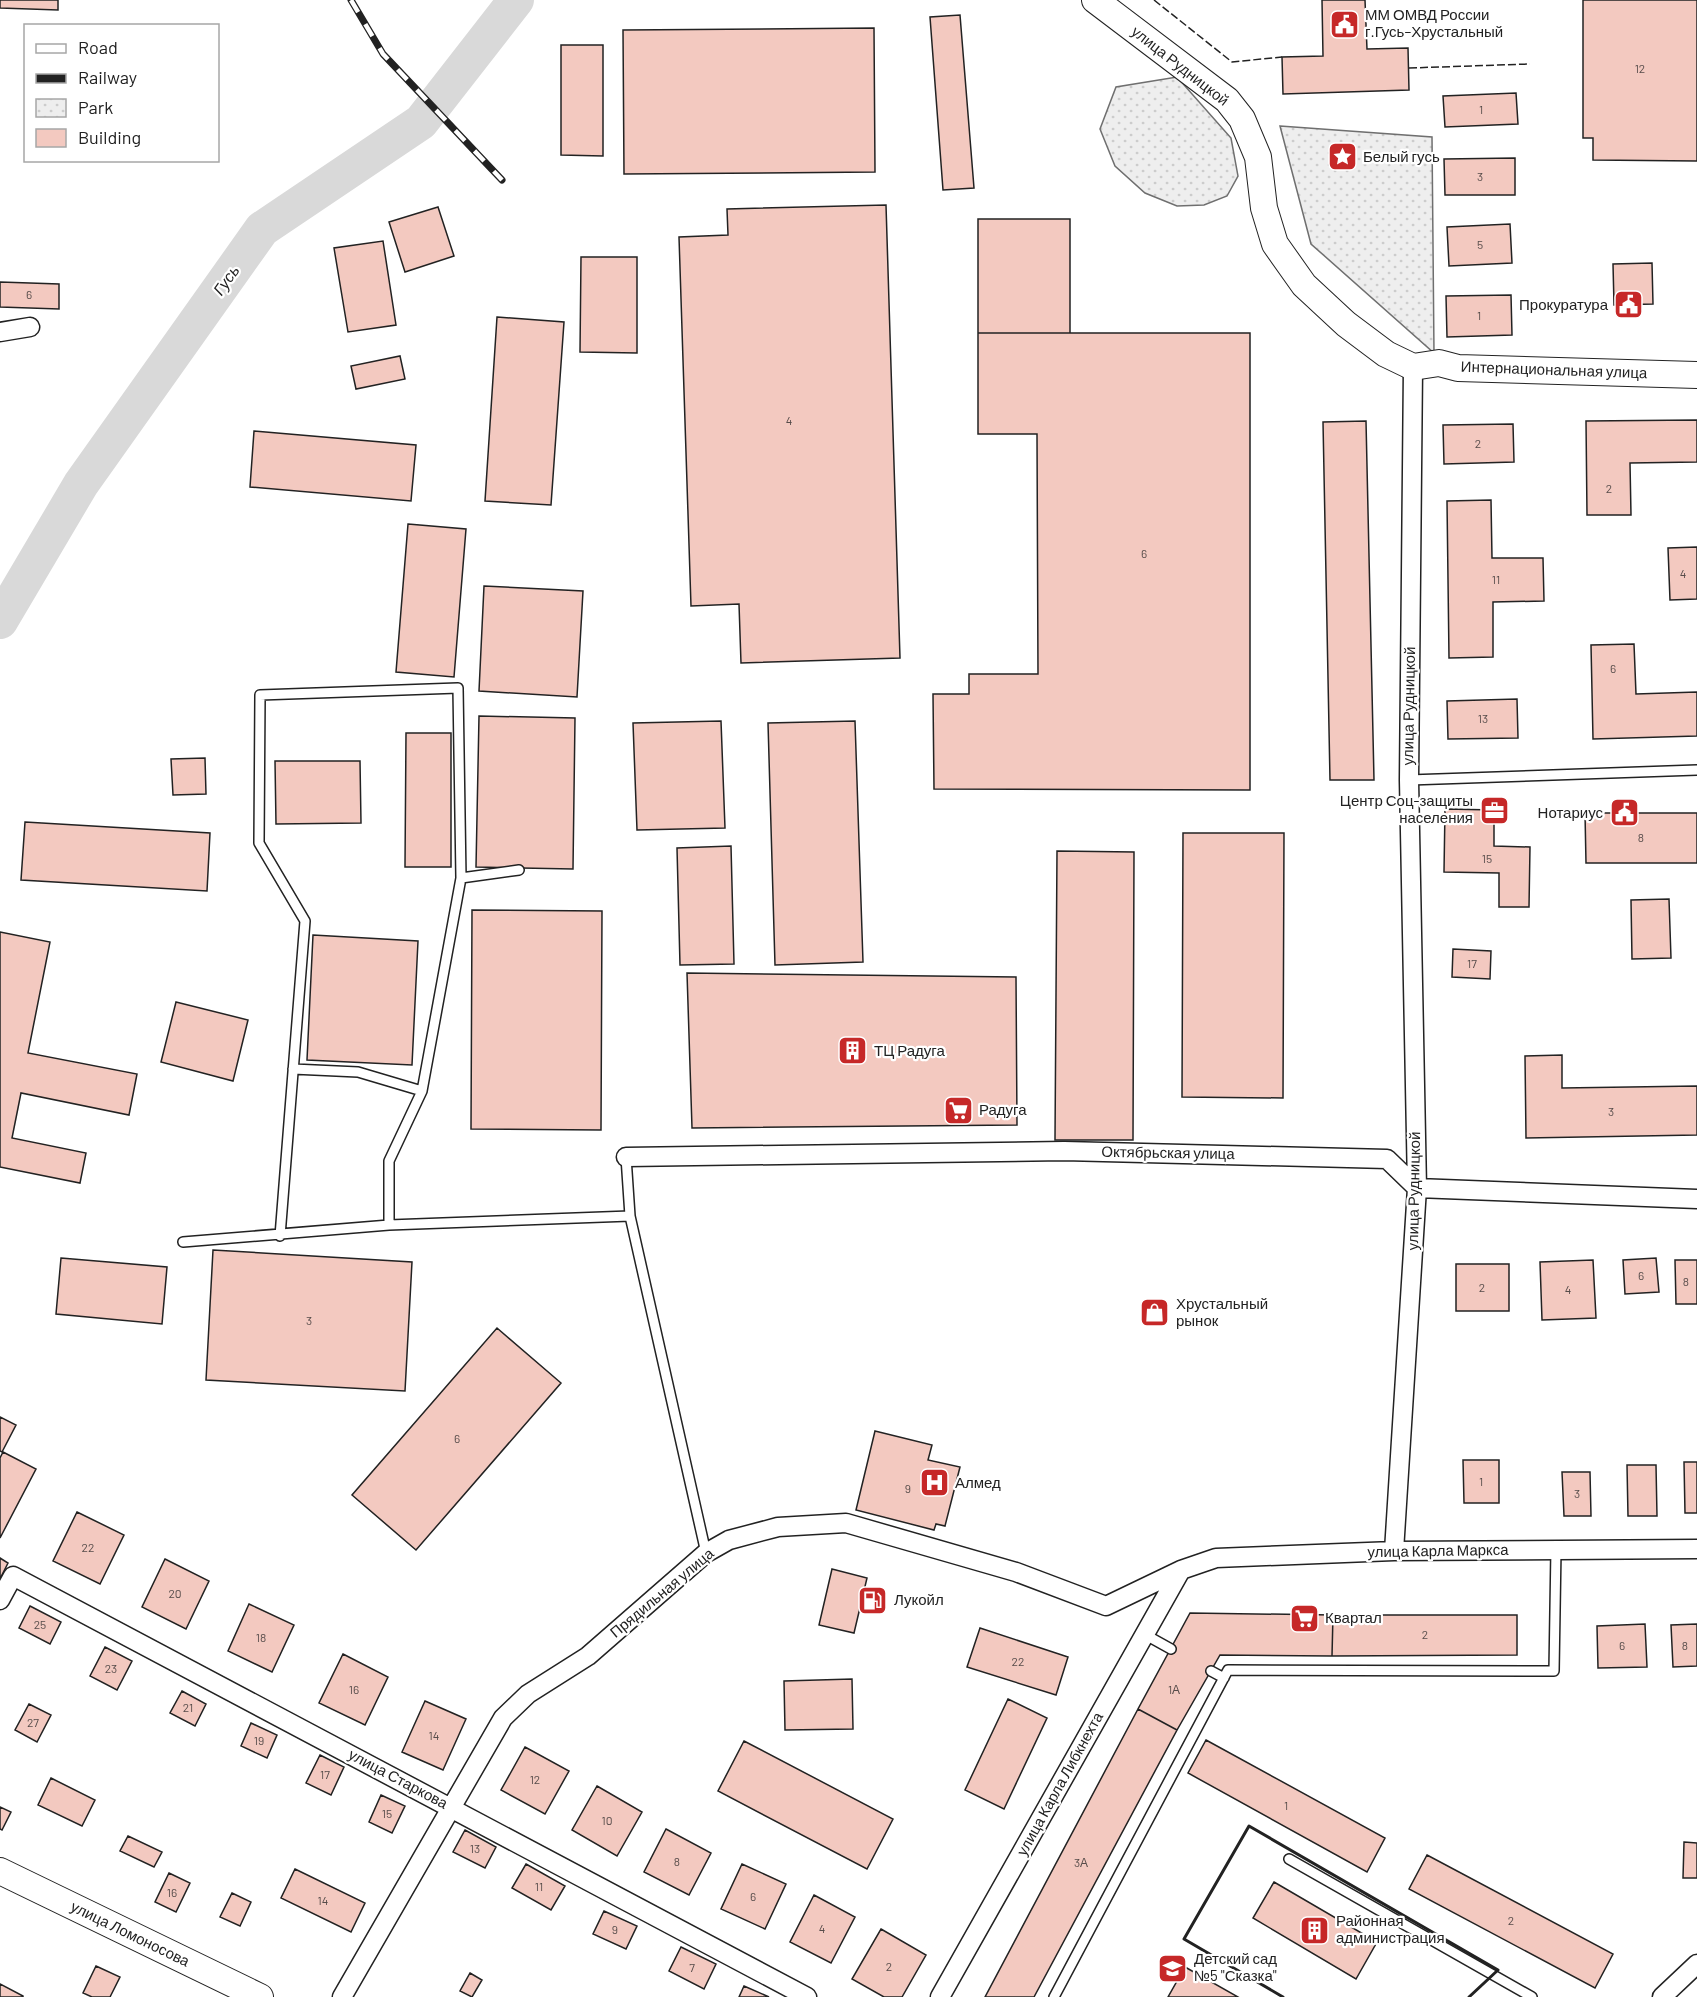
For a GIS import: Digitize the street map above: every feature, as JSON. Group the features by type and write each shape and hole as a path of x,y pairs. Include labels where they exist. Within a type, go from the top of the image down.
{"street":[{"name":"улица Рудницкой","path":"1095,0 1227,100 1242,119 1258,157 1264,208 1275,244 1304,285 1346,324 1386,354 1413,367 1409,780 1417,1188 1394,1551"},
{"path":"0,332 30,327"},
{"name":"Интернациональная улица","path":"1413,367 1439,363 1458,368 1697,375"},
{"name":"Октябрьская улица","path":"626,1157 1064,1151 1387,1159 1417,1188"},
{"path":"1417,1188 1697,1200"},
{"name":"Прядильная улица","path":"342,1997 503,1718 528,1694 588,1656 706,1553 729,1540 761,1530 801,1524 846,1523 1016,1572 1106,1606 1181,1570"},
{"name":"улица Карла Маркса","path":"1181,1570 1216,1558 1394,1551 1697,1549"},
{"name":"улица Карла Либкнехта","path":"939,1997 1181,1570"},
{"name":"улица Старкова","path":"0,1600 13,1576 807,1997"},
{"name":"улица Ломоносова","path":"0,1871 260,1997"},
{"path":"1662,1997 1697,1964"}],"lane":[{"path":"280,1236 305,921 259,843 260,695 458,688 461,878 422,1090 389,1161 389,1225"},
{"path":"1409,780 1697,770"},
{"path":"461,878 519,870"},
{"path":"292,1069 358,1072 422,1090"},
{"path":"626,1157 630,1216 706,1553"},
{"path":"183,1242 280,1236 389,1225 630,1216"},
{"path":"1054,1997 1228,1670 1554,1671 1556,1550"},
{"path":"1144,1634 1171,1649"},
{"path":"1211,1671 1224,1678"},
{"path":"1289,1859 1533,1997"}],"green space":[{"path":"1177,77 1231,138 1238,176 1227,196 1204,205 1177,206 1145,193 1115,166 1100,129 1116,87"},
{"path":"1280,126 1432,137 1434,353 1311,244"}],"building":[{"path":"0,0 58,0 58,10 0,8"},
{"name":"ММ ОМВД России г.Гусь–Хрустальный","path":"1322,0 1365,0 1367,49 1408,48 1409,90 1283,94 1282,57 1323,56"},
{"path":"1583,0 1697,0 1697,161 1593,160 1593,138 1583,138"},
{"path":"960,15 974,188 943,190 930,17"},
{"path":"874,28 875,172 624,174 623,30"},
{"path":"561,45 603,45 603,156 561,155"},
{"path":"1516,93 1518,124 1445,127 1443,96"},
{"path":"1515,158 1515,195 1445,195 1444,159"},
{"path":"886,205 900,658 741,663 739,604 691,606 679,237 728,235 727,209"},
{"path":"438,207 454,256 405,272 389,222"},
{"path":"978,219 1070,219 1070,333 978,333"},
{"path":"1510,224 1512,263 1449,266 1447,227"},
{"path":"383,241 396,325 348,332 334,248"},
{"path":"581,257 637,257 637,353 580,352"},
{"path":"1652,263 1653,304 1614,305 1613,264"},
{"path":"0,282 59,284 59,309 0,307"},
{"path":"1511,295 1512,335 1447,337 1446,296"},
{"path":"497,317 564,322 551,505 485,501"},
{"path":"978,333 1250,333 1250,790 934,789 933,694 969,694 969,674 1038,674 1037,434 978,434"},
{"path":"400,356 405,379 356,389 351,366"},
{"path":"1697,420 1697,462 1630,463 1631,515 1587,515 1586,421"},
{"path":"1366,421 1374,780 1330,780 1323,422"},
{"path":"1513,424 1514,462 1444,464 1443,425"},
{"path":"254,431 416,445 411,501 250,487"},
{"path":"1491,500 1492,558 1543,558 1544,601 1493,602 1493,657 1449,658 1447,501"},
{"path":"408,524 466,529 454,677 396,672"},
{"path":"1697,547 1697,599 1670,600 1668,548"},
{"path":"484,586 583,591 577,697 479,691"},
{"path":"1634,644 1636,694 1697,692 1697,736 1593,739 1591,645"},
{"path":"1517,699 1518,738 1448,739 1447,701"},
{"path":"479,716 575,718 573,869 476,867"},
{"path":"721,721 725,828 637,830 633,723"},
{"path":"855,721 863,962 775,965 768,723"},
{"path":"406,733 451,733 451,867 405,867"},
{"path":"205,758 206,794 173,795 171,759"},
{"path":"275,761 360,761 361,823 276,824"},
{"path":"1445,809 1494,810 1494,846 1530,847 1529,907 1499,907 1499,873 1444,872"},
{"path":"1585,813 1697,813 1697,863 1586,863"},
{"path":"25,822 210,833 207,891 21,880"},
{"path":"1183,833 1284,833 1283,1098 1182,1097"},
{"path":"731,846 734,964 680,965 677,848"},
{"path":"1057,851 1134,852 1133,1140 1055,1140"},
{"path":"1669,899 1671,958 1632,959 1631,900"},
{"path":"472,910 602,911 601,1130 471,1129"},
{"path":"0,932 50,942 28,1053 137,1074 129,1115 21,1093 12,1138 86,1153 80,1183 0,1167"},
{"path":"313,935 418,941 412,1065 307,1060"},
{"path":"1453,949 1491,951 1490,979 1452,977"},
{"name":"ТЦ Радуга","path":"687,973 1016,977 1017,1125 692,1128"},
{"path":"176,1002 248,1020 233,1081 161,1062"},
{"path":"1562,1055 1562,1088 1697,1086 1697,1135 1526,1138 1525,1056"},
{"path":"213,1250 412,1262 405,1391 206,1380"},
{"path":"61,1258 167,1267 162,1324 56,1314"},
{"path":"1656,1258 1659,1292 1625,1294 1623,1260"},
{"path":"1593,1260 1596,1318 1542,1320 1540,1262"},
{"path":"1675,1260 1697,1260 1697,1304 1676,1304"},
{"path":"1456,1264 1509,1264 1509,1311 1456,1311"},
{"path":"497,1328 561,1383 416,1550 352,1495"},
{"path":"0,1417 16,1425 2,1452 0,1451"},
{"path":"875,1431 932,1445 928,1460 960,1467 945,1526 936,1524 934,1530 856,1510"},
{"path":"3,1452 36,1469 0,1538 0,1458"},
{"path":"1463,1460 1499,1460 1499,1503 1464,1503"},
{"path":"1684,1462 1697,1462 1697,1513 1685,1513"},
{"path":"1627,1465 1656,1465 1657,1516 1628,1516"},
{"path":"1562,1472 1590,1472 1591,1516 1564,1516"},
{"path":"77,1512 124,1535 100,1584 53,1561"},
{"path":"0,1558 8,1563 0,1579"},
{"path":"165,1559 209,1581 186,1629 142,1607"},
{"path":"832,1569 867,1578 854,1633 819,1625"},
{"path":"249,1604 294,1625 272,1672 228,1651"},
{"path":"30,1606 61,1622 50,1644 19,1628"},
{"path":"1190,1613 1333,1615 1332,1656 1220,1655 1177,1730 1138,1709"},
{"path":"1333,1615 1517,1615 1517,1655 1332,1656"},
{"path":"1645,1624 1647,1667 1598,1668 1597,1626"},
{"path":"1697,1624 1697,1666 1673,1667 1671,1625"},
{"path":"980,1628 1068,1657 1056,1695 967,1667"},
{"path":"105,1647 132,1661 117,1690 90,1676"},
{"path":"343,1654 388,1677 365,1725 319,1703"},
{"path":"852,1679 853,1729 785,1730 784,1681"},
{"path":"182,1691 206,1704 195,1726 170,1713"},
{"path":"1008,1699 1047,1718 1004,1809 965,1790"},
{"path":"425,1701 466,1719 443,1770 402,1752"},
{"path":"29,1704 51,1715 37,1742 15,1730"},
{"path":"1138,1709 1177,1730 1034,1997 985,1997"},
{"path":"251,1723 277,1735 267,1758 241,1746"},
{"path":"1206,1740 1385,1838 1367,1872 1188,1773"},
{"path":"744,1741 893,1819 867,1869 718,1791"},
{"path":"525,1747 569,1771 545,1814 501,1790"},
{"path":"320,1755 344,1767 331,1795 306,1783"},
{"path":"51,1778 95,1800 82,1826 38,1805"},
{"path":"597,1786 642,1812 617,1856 572,1830"},
{"path":"381,1795 405,1806 392,1833 369,1822"},
{"path":"0,1807 11,1812 2,1830 0,1829"},
{"path":"666,1829 711,1853 689,1895 644,1872"},
{"path":"465,1830 496,1847 485,1868 453,1852"},
{"path":"128,1836 162,1852 154,1867 120,1851"},
{"path":"1684,1842 1697,1843 1697,1878 1683,1878"},
{"path":"1427,1855 1613,1954 1595,1988 1409,1889"},
{"path":"526,1864 565,1886 551,1910 512,1888"},
{"path":"742,1864 786,1884 765,1929 721,1909"},
{"path":"295,1869 365,1903 351,1932 281,1898"},
{"path":"169,1873 190,1883 176,1912 155,1902"},
{"name":"Районная администрация","path":"1274,1882 1377,1942 1356,1979 1253,1918"},
{"path":"232,1893 251,1902 240,1926 220,1917"},
{"path":"814,1895 855,1917 831,1963 790,1942"},
{"path":"604,1911 637,1926 626,1949 593,1934"},
{"path":"881,1929 926,1955 902,1997 884,1997 852,1979"},
{"path":"681,1947 716,1964 704,1989 669,1971"},
{"path":"96,1966 120,1977 110,1997 92,1997 83,1993"},
{"path":"1185,1967 1238,1997 1168,1997"},
{"path":"470,1973 482,1980 472,1997 460,1991"},
{"path":"0,1984 23,1996 23,1997 0,1997"},
{"path":"744,1986 769,1997 739,1997"}],"waterway":[{"name":"Гусь","path":"0,621 81,484 262,229 421,122 516,0"}],"railway":[{"path":"351,0 383,54 502,180"}],"fence":[{"path":"1154,0 1232,62 1282,57"},
{"path":"1409,68 1530,64"}],"wall":[{"path":"1283,1997 1184,1939 1249,1826 1498,1970 1469,1997"}],"place":[{"name":"ММ ОМВД России г.Гусь–Хрустальный","path":"1344,24"},
{"name":"Белый гусь","path":"1342,157"},
{"name":"Прокуратура","path":"1629,305"},
{"name":"Центр Соц-защиты населения","path":"1494,810"},
{"name":"Нотариус","path":"1624,813"},
{"name":"ТЦ Радуга","path":"853,1051"},
{"name":"Радуга","path":"958,1110"},
{"name":"Хрустальный рынок","path":"1155,1313"},
{"name":"Алмед","path":"934,1483"},
{"name":"Лукойл","path":"873,1600"},
{"name":"Квартал","path":"1304,1618"},
{"name":"Районная администрация","path":"1315,1930"},
{"name":"Детский сад №5 \"Сказка\"","path":"1173,1968"}]}
